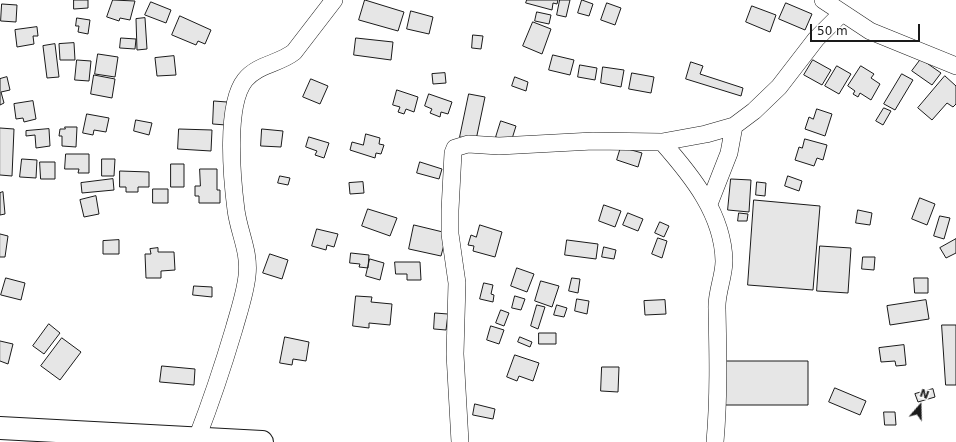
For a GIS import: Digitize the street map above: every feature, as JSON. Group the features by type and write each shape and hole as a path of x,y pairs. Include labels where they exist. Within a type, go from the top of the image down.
{"highway":[{"path":"0,428 262,442"}],"street":[{"path":"197,438 221,374 243,299 247,275 247,250 236,212 232,171 233,113 238,92 245,80 258,68 286,59 294,52 334,0"},
{"path":"823,0 870,31 956,66"},
{"path":"460,442 455,354 457,283 450,234 453,154 455,148 468,144 499,146 593,141 662,142 706,134 734,126 754,111 779,87 816,39 842,13"},
{"path":"710,204 729,153 734,126"},
{"path":"662,142 710,204 722,239 724,262 717,306 718,407 715,442"}],"building":[{"path":"74,0 88,0 88,8 74,9"},
{"path":"113,0 135,1 130,20 120,18 119,21 107,17"},
{"path":"365,0 404,12 398,31 359,20"},
{"path":"527,0 558,0 557,4 553,3 552,10 526,3"},
{"path":"560,0 570,0 566,17 557,15"},
{"path":"582,0 593,4 589,16 578,13"},
{"path":"151,2 171,10 166,23 145,15"},
{"path":"607,3 621,8 615,25 601,20"},
{"path":"786,3 812,14 805,30 779,19"},
{"path":"2,4 17,5 16,22 1,21"},
{"path":"752,6 776,15 770,32 746,22"},
{"path":"411,11 433,17 429,34 407,29"},
{"path":"537,12 551,15 549,24 535,21"},
{"path":"180,16 211,30 205,44 198,41 196,45 172,35"},
{"path":"77,18 90,20 88,34 78,32 79,26 76,26"},
{"path":"145,18 147,49 137,50 136,19"},
{"path":"533,22 551,29 542,54 523,46"},
{"path":"37,27 38,36 33,36 34,44 17,47 15,30"},
{"path":"473,35 483,36 481,49 472,48"},
{"path":"121,38 136,39 135,49 120,48"},
{"path":"356,38 393,42 391,60 354,55"},
{"path":"74,43 75,60 60,60 59,44"},
{"path":"55,44 59,77 47,78 43,46"},
{"path":"98,54 118,57 115,77 95,74"},
{"path":"553,55 574,60 570,75 549,70"},
{"path":"174,56 176,75 157,76 155,58"},
{"path":"921,59 941,73 932,85 912,71"},
{"path":"77,60 91,61 89,81 75,80"},
{"path":"813,60 831,70 822,85 804,75"},
{"path":"691,62 703,66 700,74 743,88 741,96 686,79"},
{"path":"580,65 597,68 595,80 578,77"},
{"path":"837,66 851,74 839,94 825,86"},
{"path":"861,66 874,74 871,78 880,84 871,100 860,93 858,97 853,94 855,91 848,86"},
{"path":"603,67 624,70 621,87 601,83"},
{"path":"445,73 446,83 433,84 432,74"},
{"path":"632,73 654,77 651,93 629,89"},
{"path":"902,74 913,80 895,110 884,104"},
{"path":"94,75 115,79 112,98 91,94"},
{"path":"945,76 956,86 956,104 953,107 947,103 932,120 918,108"},
{"path":"7,77 10,90 1,92 4,103 0,105 0,79"},
{"path":"515,77 528,82 526,91 512,86"},
{"path":"311,79 328,86 320,104 303,97"},
{"path":"397,90 418,97 414,112 406,109 404,114 398,112 400,107 393,105"},
{"path":"429,94 452,102 448,114 441,112 440,117 430,113 432,109 425,106"},
{"path":"469,94 485,97 476,140 460,137"},
{"path":"33,101 36,119 24,122 23,118 16,119 14,104"},
{"path":"214,101 227,102 226,125 213,124"},
{"path":"884,108 891,111 883,125 876,121"},
{"path":"817,109 832,114 825,136 805,129 809,117 813,119"},
{"path":"87,114 109,118 106,132 94,130 93,135 83,133"},
{"path":"136,120 152,123 149,135 134,131"},
{"path":"501,121 516,126 511,142 496,137"},
{"path":"65,127 77,127 76,147 62,146 62,136 59,136 60,129 65,129"},
{"path":"0,128 14,129 12,176 0,175"},
{"path":"49,129 50,146 36,148 35,135 26,136 26,131"},
{"path":"179,129 212,130 211,151 178,149"},
{"path":"262,129 283,131 281,147 261,146"},
{"path":"366,134 380,138 379,144 384,145 381,154 376,153 375,158 350,150 352,142 363,145"},
{"path":"309,137 329,143 324,158 315,155 317,151 306,147"},
{"path":"805,139 827,145 823,160 817,158 814,166 795,160 799,147 802,148"},
{"path":"621,147 642,153 638,167 617,160"},
{"path":"66,154 89,154 89,173 78,173 79,169 65,169"},
{"path":"22,159 37,160 36,178 20,177"},
{"path":"102,159 115,159 114,176 102,176"},
{"path":"40,162 55,162 55,179 41,179"},
{"path":"420,162 442,169 439,179 417,173"},
{"path":"171,164 184,164 184,187 171,187"},
{"path":"200,169 217,169 217,190 220,190 220,203 199,203 199,196 195,196 195,186 200,186"},
{"path":"120,171 149,172 149,187 138,187 138,192 126,192 126,187 120,187"},
{"path":"280,176 290,178 288,185 278,183"},
{"path":"788,176 802,181 799,191 785,186"},
{"path":"113,179 114,190 82,193 81,183"},
{"path":"731,179 751,180 749,212 728,210"},
{"path":"363,182 364,193 350,194 349,183"},
{"path":"757,182 766,183 765,196 756,195"},
{"path":"153,189 168,189 168,203 153,203"},
{"path":"3,192 5,214 0,215 0,193"},
{"path":"96,196 99,214 84,217 80,200"},
{"path":"920,198 935,204 927,225 912,219"},
{"path":"754,200 820,206 813,290 748,285"},
{"path":"604,205 621,211 615,227 599,221"},
{"path":"368,209 397,218 390,236 362,226"},
{"path":"858,210 872,213 870,225 856,223"},
{"path":"628,213 643,219 638,231 623,225"},
{"path":"739,213 748,214 747,221 738,221"},
{"path":"940,216 950,218 944,239 934,236"},
{"path":"660,222 669,226 664,237 655,233"},
{"path":"414,225 447,233 441,256 409,249"},
{"path":"480,225 502,232 495,257 473,251 474,246 468,245 471,235 476,237"},
{"path":"317,229 338,234 334,247 327,245 326,250 312,246"},
{"path":"0,234 8,236 5,257 0,257"},
{"path":"658,238 667,241 662,258 652,254"},
{"path":"956,239 956,253 946,258 940,248"},
{"path":"119,240 119,254 103,254 103,241"},
{"path":"567,240 598,244 596,259 565,255"},
{"path":"820,246 851,248 848,293 817,291"},
{"path":"604,247 616,250 614,259 602,257"},
{"path":"158,248 158,252 174,252 175,270 161,271 161,278 146,278 145,254 151,254 150,249"},
{"path":"351,253 369,255 368,268 359,267 360,264 350,263"},
{"path":"270,254 288,260 282,279 263,273"},
{"path":"863,257 875,257 874,270 862,269"},
{"path":"370,259 384,263 380,280 366,276"},
{"path":"395,262 420,262 421,280 407,280 407,274 396,274"},
{"path":"517,268 534,274 527,292 511,286"},
{"path":"6,278 25,283 21,300 1,295"},
{"path":"572,278 580,279 578,293 569,291"},
{"path":"914,278 928,278 928,293 915,293"},
{"path":"541,281 559,286 552,307 535,301"},
{"path":"484,283 493,285 491,294 494,295 493,302 480,299"},
{"path":"194,286 212,287 212,297 193,295"},
{"path":"356,296 372,297 371,302 392,304 390,325 369,323 369,328 353,326"},
{"path":"515,296 525,299 521,310 512,308"},
{"path":"577,299 589,301 587,314 575,311"},
{"path":"665,300 666,314 645,315 644,301"},
{"path":"926,300 929,319 890,325 887,306"},
{"path":"537,305 545,307 538,329 531,326"},
{"path":"557,305 567,308 564,317 554,315"},
{"path":"501,310 509,313 504,326 496,323"},
{"path":"435,313 448,314 446,330 434,329"},
{"path":"49,324 60,333 44,354 33,346"},
{"path":"942,325 956,325 956,385 946,385"},
{"path":"491,326 504,330 499,344 487,340"},
{"path":"539,333 556,333 556,344 539,344"},
{"path":"285,337 309,342 306,361 293,359 292,365 280,363"},
{"path":"520,337 532,342 530,347 518,342"},
{"path":"62,338 81,352 60,380 41,366"},
{"path":"0,341 13,344 8,364 0,361"},
{"path":"904,345 906,365 896,366 895,361 881,362 879,348"},
{"path":"515,355 539,363 533,381 519,376 517,381 507,377"},
{"path":"724,361 808,361 808,405 724,405"},
{"path":"162,366 195,369 194,385 160,382"},
{"path":"602,367 619,367 618,392 601,391"},
{"path":"835,388 866,401 860,415 829,402"},
{"path":"933,389 935,397 918,402 915,394"},
{"path":"475,404 495,409 493,419 473,415"},
{"path":"884,412 895,412 896,425 885,425"}]}
